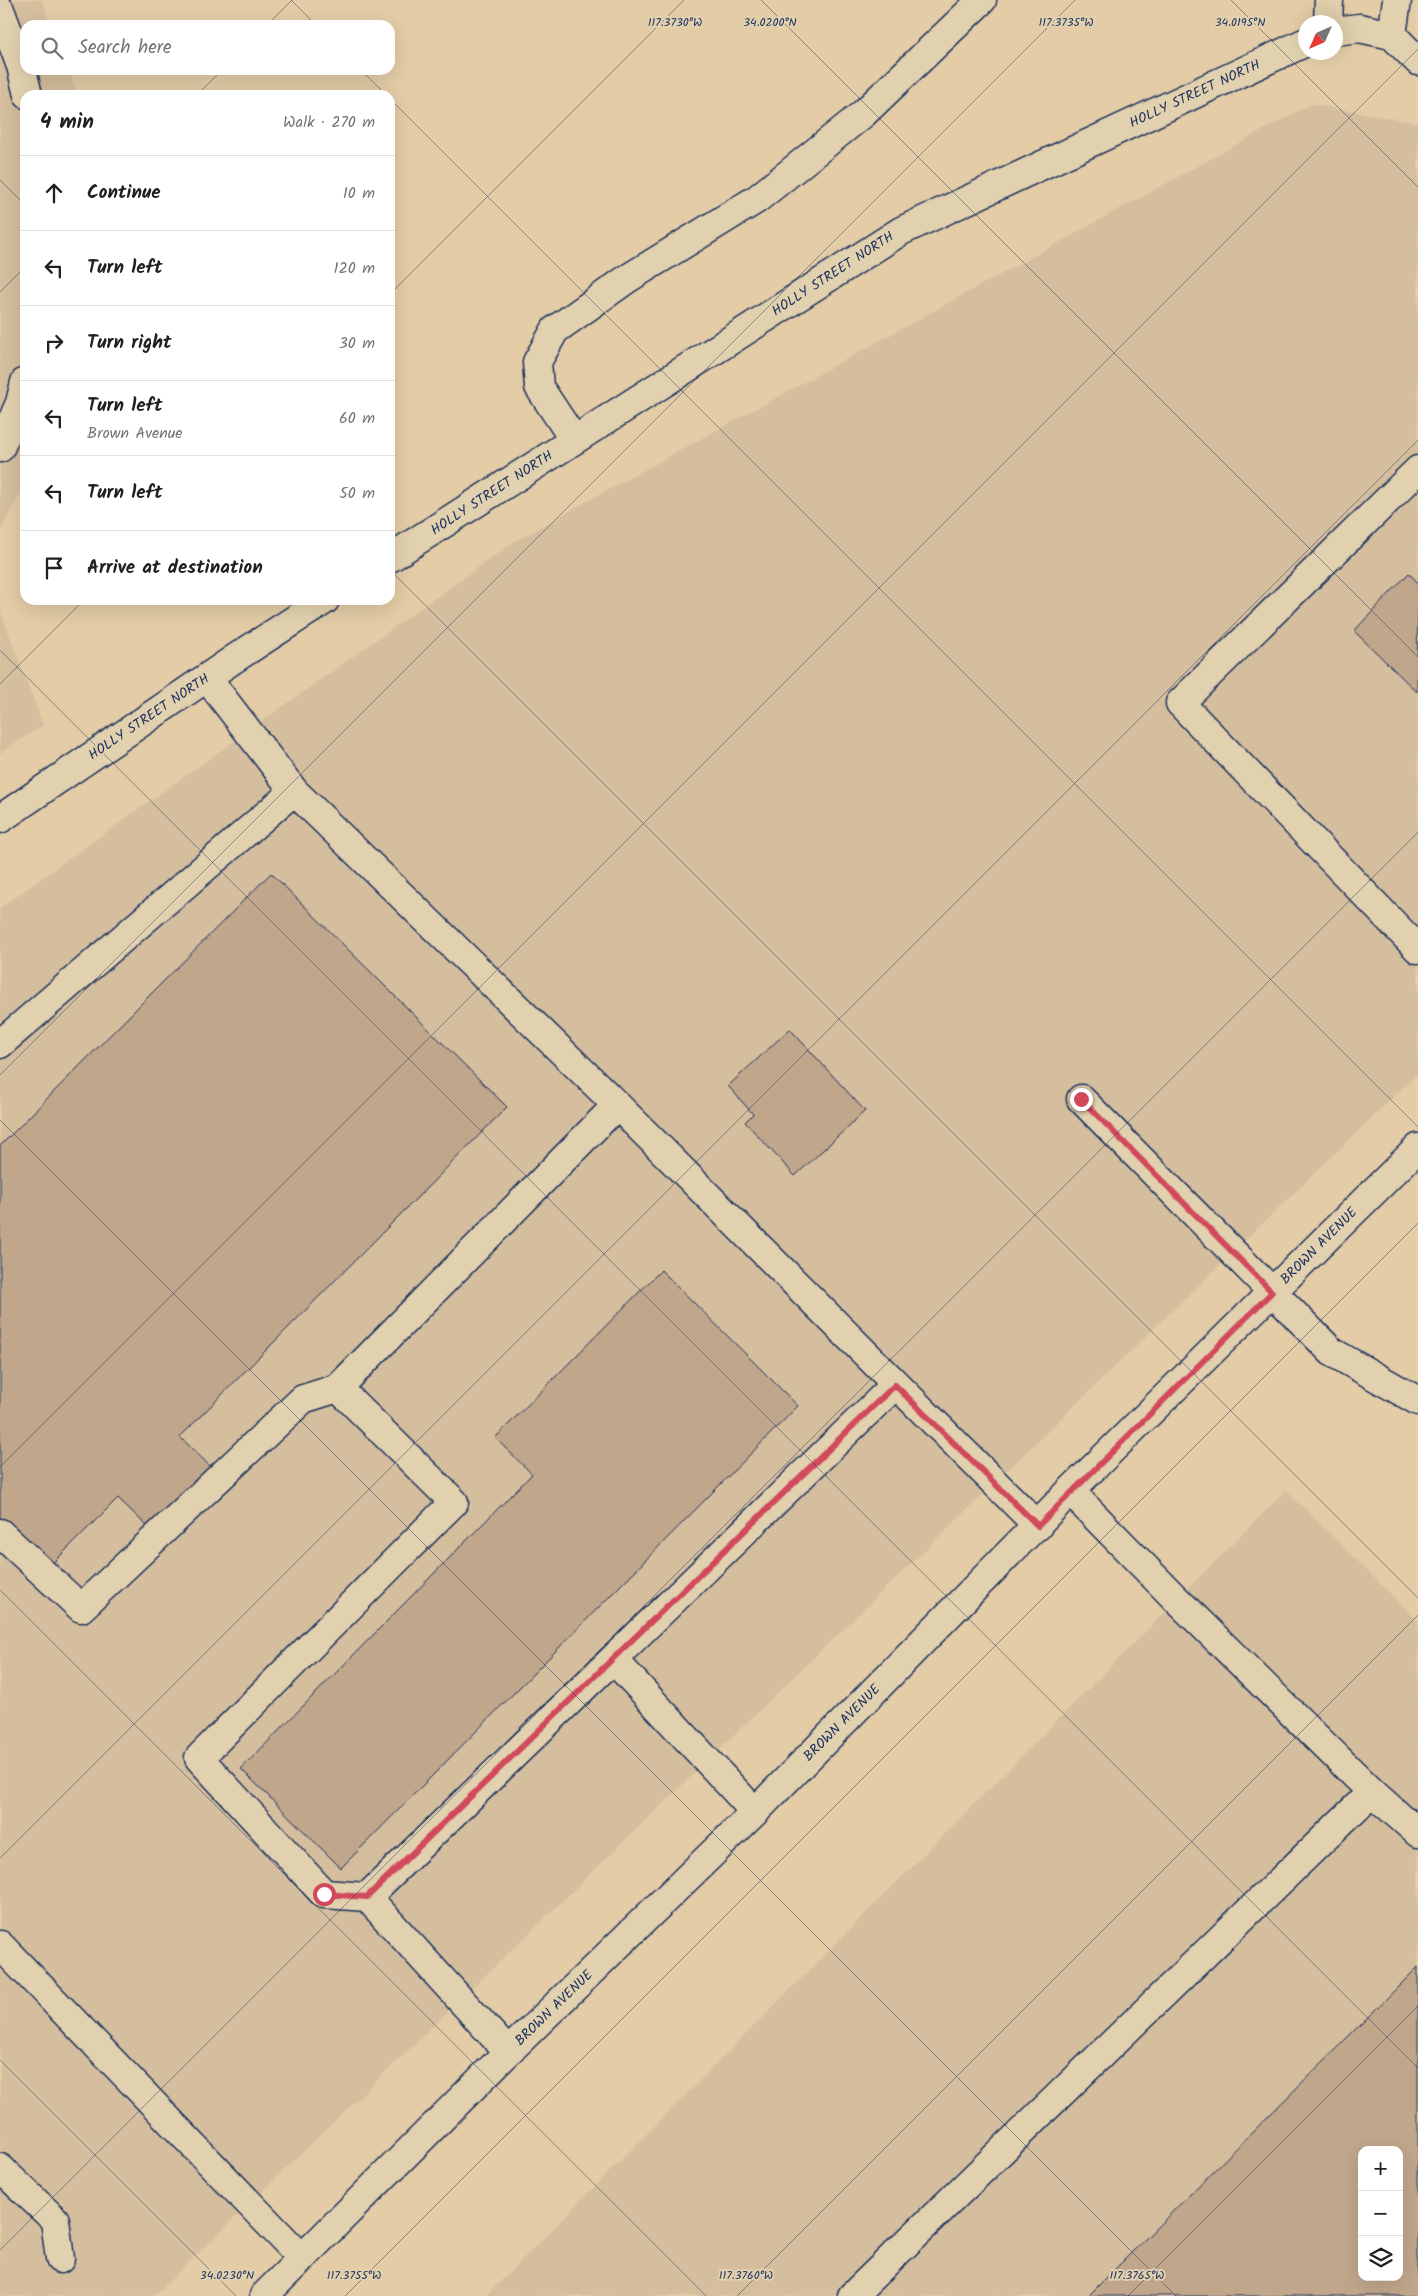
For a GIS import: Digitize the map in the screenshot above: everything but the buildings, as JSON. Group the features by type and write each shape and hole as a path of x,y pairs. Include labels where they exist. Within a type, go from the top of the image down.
{"street":[{"path":"574,440 539,387 537,362 555,330 627,279 758,199 864,112 982,0"},
{"path":"1328,15 1329,0"},
{"path":"1392,35 1398,0"},
{"path":"0,10 20,63"},
{"path":"1347,29 1392,35 1418,61"},
{"name":"HOLLY STREET NORTH","path":"395,555 901,230 1298,46"},
{"path":"23,75 27,90"},
{"path":"0,448 20,403"},
{"path":"1418,470 1180,703 1418,949"},
{"name":"HOLLY STREET NORTH","path":"0,819 206,678 318,605"},
{"path":"206,678 294,790 618,1104 895,1385 1038,1526"},
{"path":"1,1041 294,790"},
{"path":"1081,1099 1332,1352 1418,1401"},
{"path":"0,1533 81,1608 303,1399 338,1388 618,1104"},
{"name":"BROWN AVENUE","path":"264,2296 508,2052 755,1812 1038,1526 1070,1490 1418,1148"},
{"path":"367,1897 895,1385"},
{"path":"338,1388 454,1502 198,1758 324,1894 367,1897 508,2052"},
{"path":"1070,1490 1174,1597 1372,1792 1418,1833"},
{"path":"613,1659 755,1812"},
{"path":"852,2296 1372,1792"},
{"path":"0,1945 302,2258"},
{"path":"0,2168 55,2220 60,2259"}],"shaded area":[{"path":"0,0 42,0 49,20 20,20 20,75 71,75 76,90 20,90 20,494 0,531"},
{"path":"1311,104 1418,123 1418,1073 154,2296 0,2296 0,908 515,541"},
{"path":"0,610 43,725 0,753"},
{"path":"1286,1490 1418,1621 1418,2296 486,2296"}],"route":[{"path":"324,1894 367,1897 895,1385 1038,1526 1070,1490 1272,1292 1081,1099"}]}
